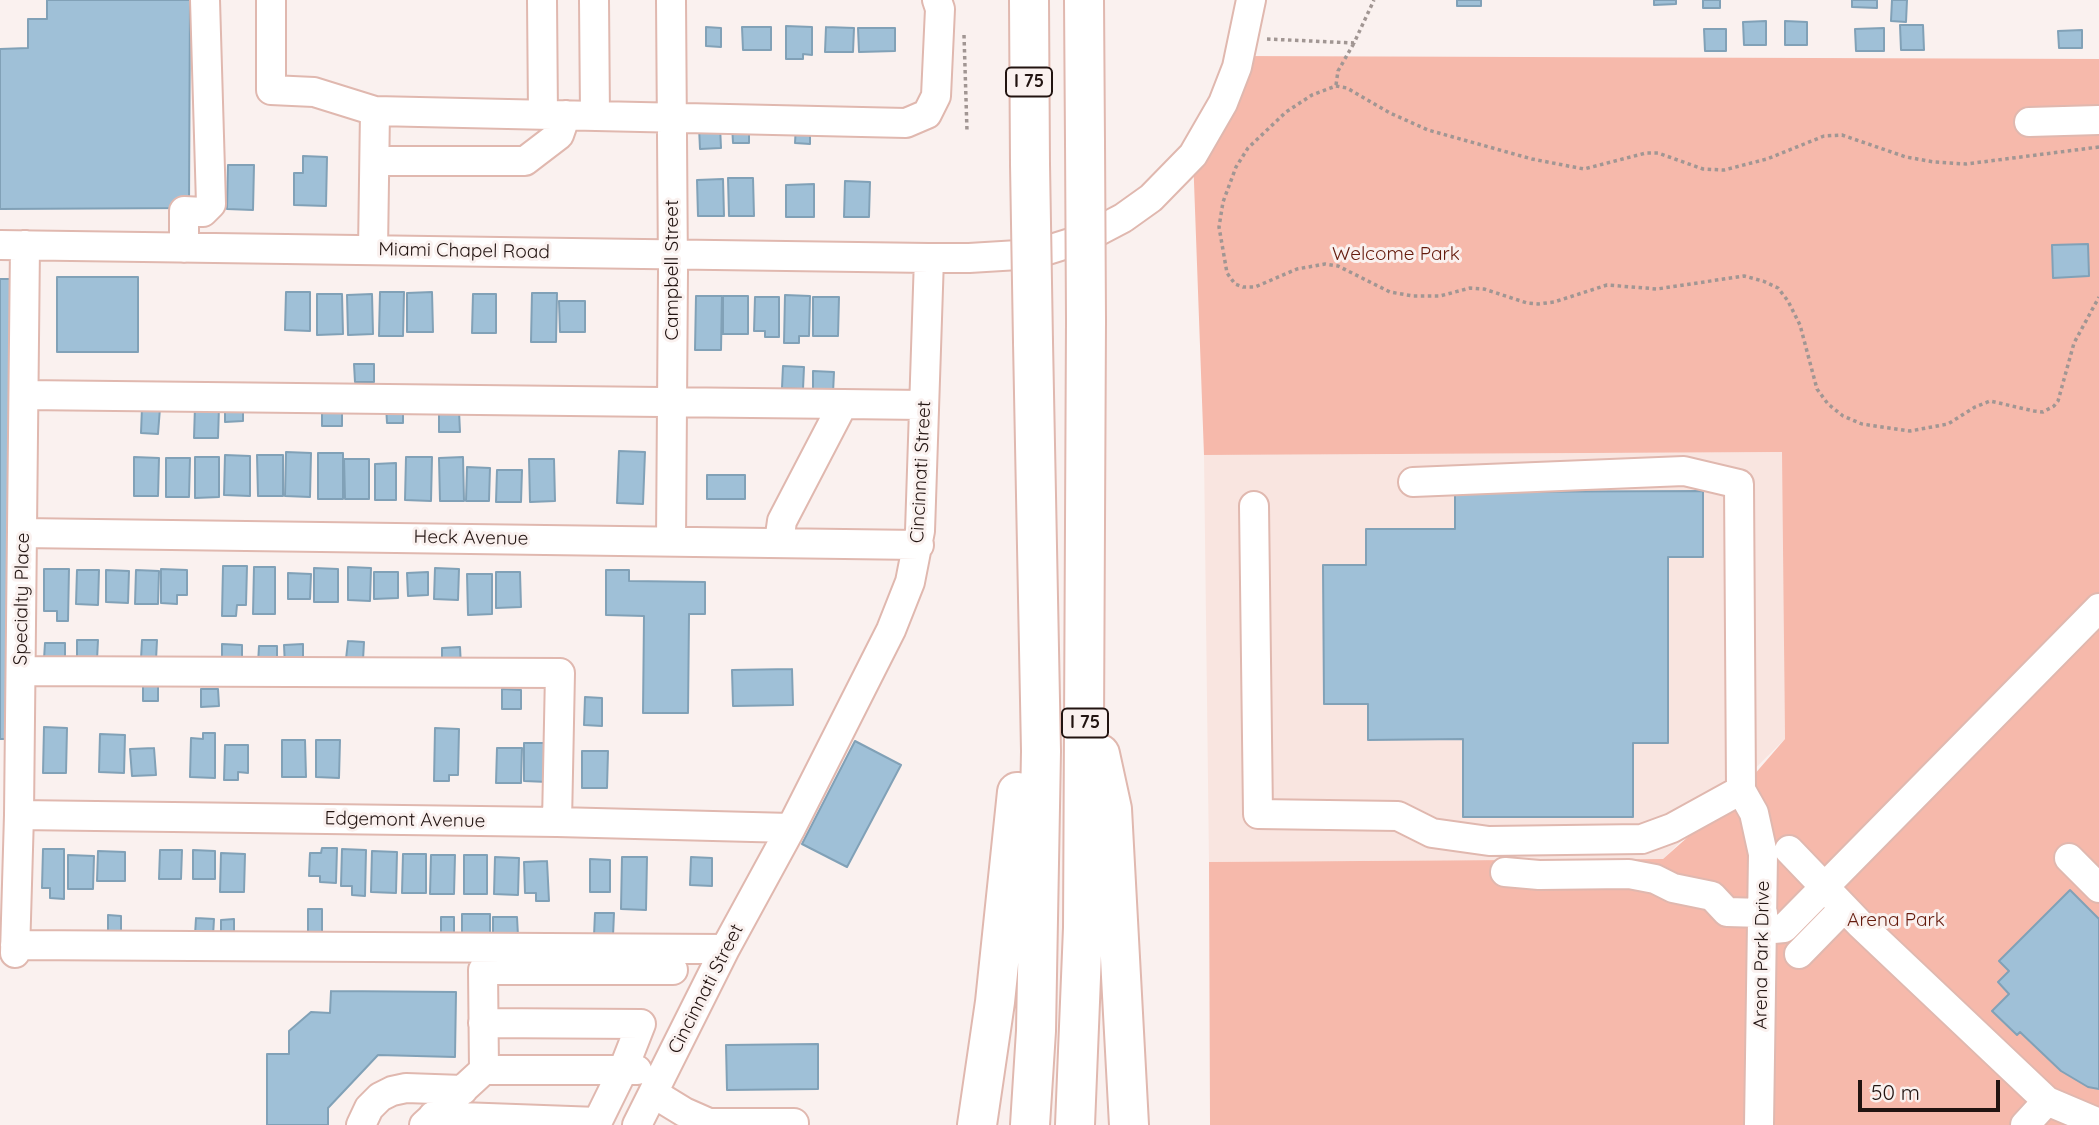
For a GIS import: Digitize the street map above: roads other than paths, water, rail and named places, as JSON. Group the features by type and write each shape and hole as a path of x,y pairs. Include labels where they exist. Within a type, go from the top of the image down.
{"highway":[{"name":"I 75","path":"1029,0 1040,851 1036,1031 1030,1125"},
{"name":"I 75","path":"1075,1125 1083,928 1085,690 1084,0"},
{"path":"977,1125 1006,914 1019,766 1038,680"},
{"path":"1085,690 1112,809 1129,1125"}],"street":[{"path":"184,248 184,211 203,212 211,204 205,0"},
{"path":"271,0 271,90 314,92 375,111 906,123 927,114 936,96 940,9 937,0"},
{"path":"374,161 525,161 559,135 554,114 542,0"},
{"path":"594,0 595,115"},
{"name":"Campbell Street","path":"671,0 671,540"},
{"path":"929,258 1035,254 1083,239 1123,218 1151,198 1175,175 1198,146 1223,103 1237,66 1251,0"},
{"path":"373,250 375,111"},
{"path":"2029,122 2099,121"},
{"name":"Miami Chapel Road","path":"13,245 929,258"},
{"name":"Specialty Place","path":"13,245 24,395 15,949 725,949"},
{"name":"Cincinnati Street","path":"637,1125 901,609 919,545 929,258"},
{"path":"24,395 924,405"},
{"path":"779,542 782,521 843,404"},
{"path":"1254,506 1258,814 1398,816 1432,834 1489,841 1642,839 1672,828 1741,790 1739,484 1684,471 1413,482"},
{"name":"Heck Avenue","path":"22,533 919,545"},
{"path":"1505,872 1654,878 1673,888 1712,895 1727,912 1784,928 2097,612"},
{"path":"21,671 559,674 557,821"},
{"name":"Arena Park Drive","path":"1741,790 1754,813 1763,854 1759,1125"},
{"name":"Edgemont Avenue","path":"19,815 557,821 791,828"},
{"path":"1789,850 1844,908 2047,1101 2099,1123"},
{"path":"2069,858 2099,888"},
{"path":"1800,954 1844,908"},
{"path":"484,1070 483,970 673,970"},
{"path":"429,1121 597,1124 623,1070 640,1024 484,1023"},
{"path":"429,1121 484,1070 623,1070 659,1082 684,1112 709,1123 794,1123"},
{"path":"361,1125 369,1108 380,1097 392,1091 406,1088 463,1090"},
{"path":"2025,1125 2047,1101"}],"park label":[{"name":"Welcome Park","path":"1396,254"},
{"name":"Arena Park","path":"1896,920"}]}
